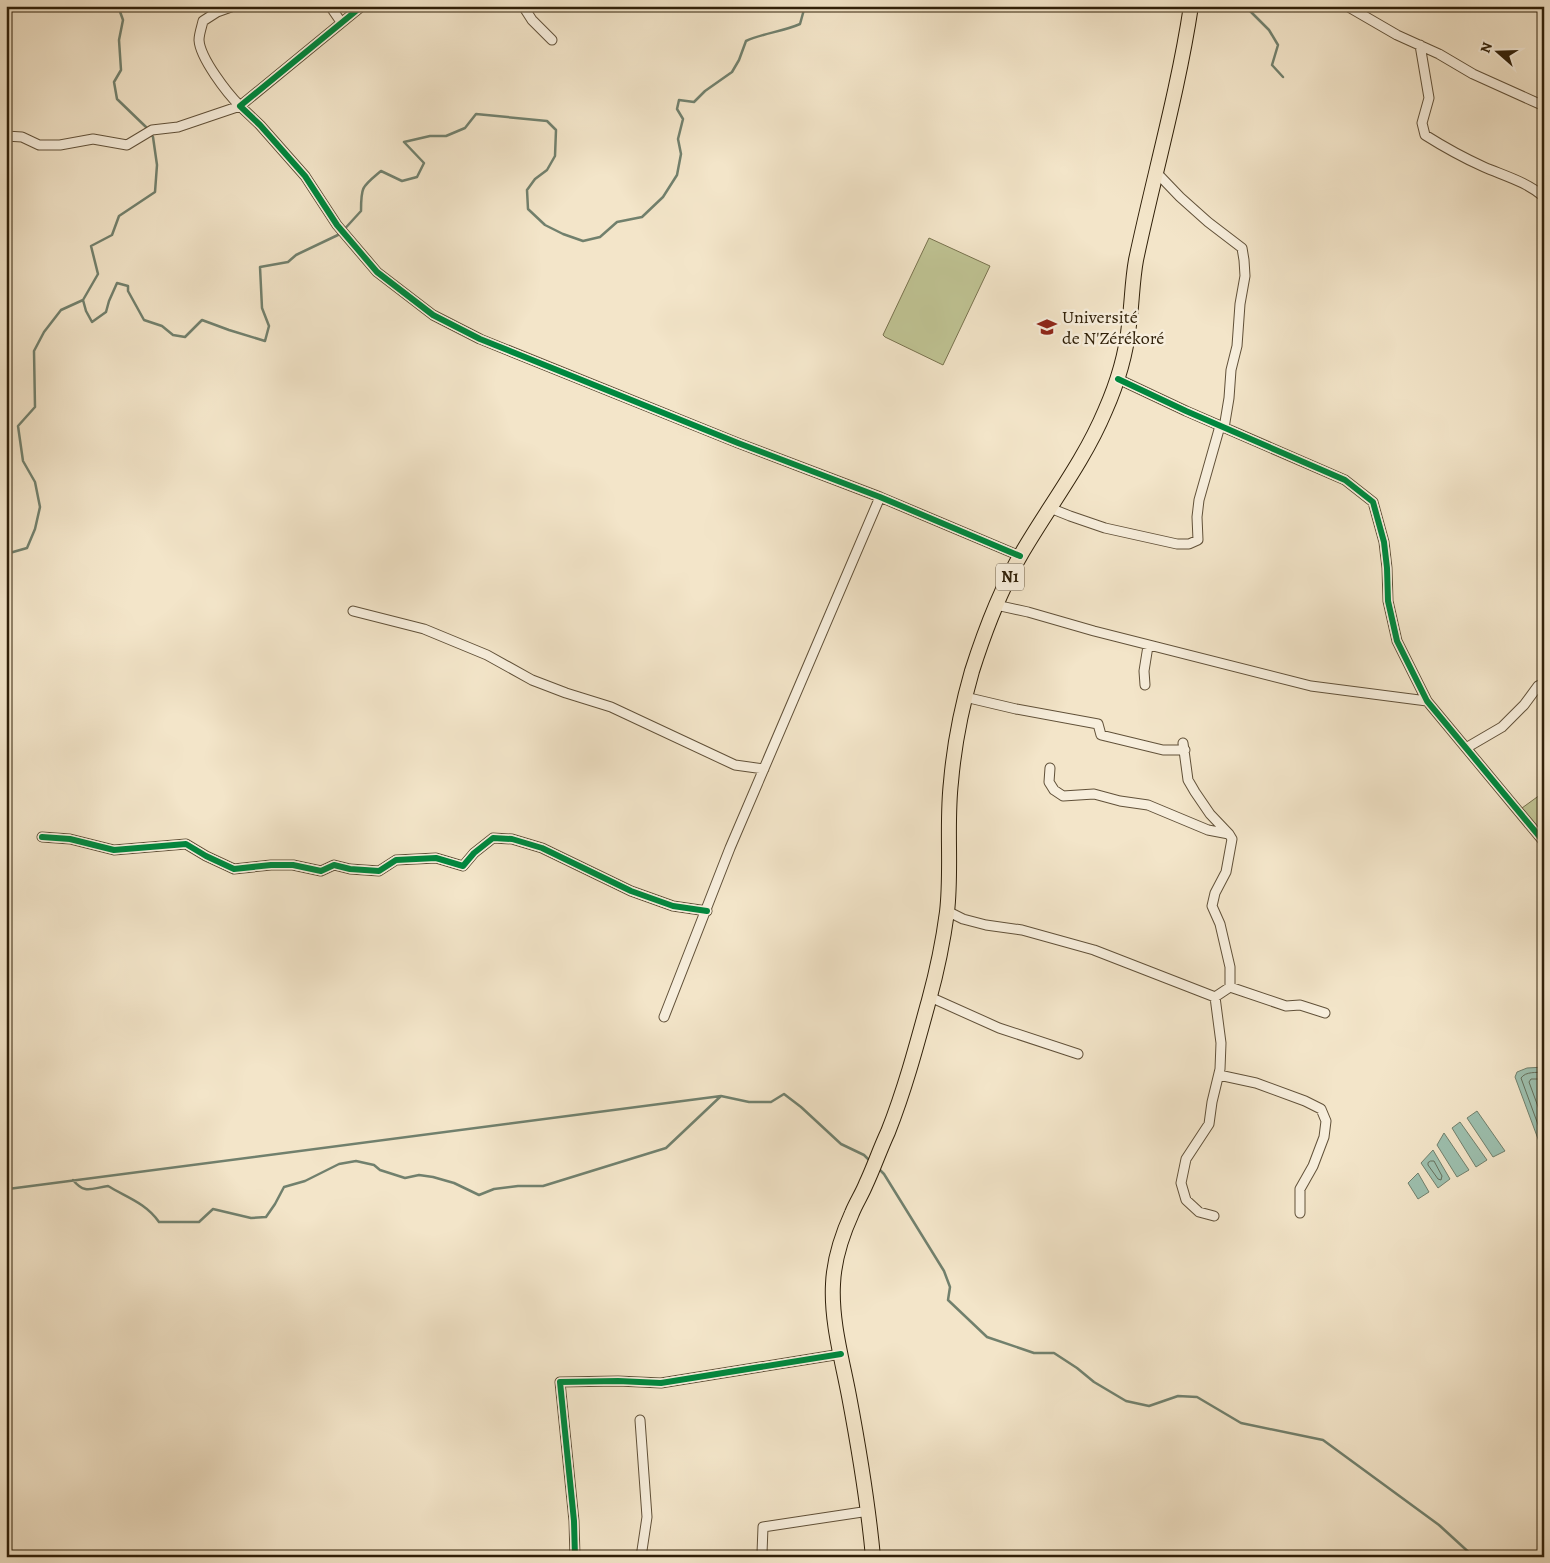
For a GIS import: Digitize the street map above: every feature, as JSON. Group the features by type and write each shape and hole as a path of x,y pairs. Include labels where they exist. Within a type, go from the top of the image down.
{"main road":[{"name":"N1","path":"873,1557 869,1512 834,1314 833,1288 835,1265 851,1214 866,1185 890,1127 907,1077 941,952 949,880 950,783 965,697 974,666 996,605 1020,556 1082,457 1099,424 1118,378 1129,329 1135,265 1186,43 1191,6"}],"street":[{"path":"330,6 341,22"},
{"path":"6,136 22,137 38,145 60,145 93,139 127,144 148,132 178,127 240,106 362,6"},
{"path":"523,6 532,20 552,40"},
{"path":"1347,6 1397,35 1439,54 1473,74 1544,106"},
{"path":"231,7 203,21 199,40 204,57 230,96 305,176 337,225 377,272 433,315 480,339 738,444 880,497 1020,556"},
{"path":"1420,45 1429,98 1422,123 1425,135 1476,163 1534,188 1544,197"},
{"path":"1050,508 1104,528 1176,544 1190,544 1198,540 1197,517 1200,500 1229,398 1231,370 1237,346 1240,304 1245,276 1244,260 1242,248 1208,222 1156,172"},
{"path":"1118,378 1222,427 1345,480 1372,502 1384,542 1388,601 1397,641 1427,701 1544,842"},
{"path":"664,1017 730,848 880,497"},
{"path":"996,605 1028,612 1148,646 1310,686 1427,701"},
{"path":"353,611 424,629 487,655 532,680 611,707 735,765 764,768"},
{"path":"1145,686 1144,671 1148,646"},
{"path":"1466,748 1502,726 1524,705 1538,686 1544,683"},
{"path":"965,697 1016,709 1098,724 1101,735 1127,742 1163,750 1184,747 1188,780 1210,814 1229,834 1232,840 1226,872 1215,893 1212,906 1220,924 1230,967 1230,987"},
{"path":"1050,768 1049,782 1054,790 1063,796 1094,794 1120,801 1148,805 1208,830 1229,834"},
{"path":"42,837 70,839 114,850 186,844 234,869 293,865 321,870 334,865 364,871 379,871 396,860 436,858 464,866 474,853 493,838 512,839 542,848 639,894 673,906 707,911"},
{"path":"947,911 963,919 986,925 1022,930 1094,950 1215,996"},
{"path":"1215,996 1230,987 1286,1006 1300,1005 1325,1014"},
{"path":"1214,1216 1199,1212 1186,1200 1181,1183 1186,1159 1209,1124 1219,1075 1221,1043 1215,996"},
{"path":"930,997 999,1028 1078,1054"},
{"path":"1219,1075 1275,1089 1321,1109 1326,1121 1324,1137 1313,1166 1300,1189 1300,1213"},
{"path":"575,1557 560,1382 618,1381 662,1383 841,1354"},
{"path":"640,1420 647,1517 641,1557"},
{"path":"758,1557 762,1553 763,1527 869,1512"}],"shaded area":[{"path":"929,238 990,266 943,365 883,335"},
{"path":"1544,792 1544,834 1522,808"}],"water":[{"path":"1544,1067 1544,1155 1515,1077 1517,1072 1527,1068"},
{"path":"1477,1111 1505,1151 1493,1157 1467,1118"},
{"path":"1460,1122 1487,1160 1476,1167 1452,1128"},
{"path":"1444,1133 1469,1170 1457,1177 1437,1145"},
{"path":"1433,1150 1450,1179 1438,1188 1421,1163"},
{"path":"1418,1173 1429,1192 1418,1199 1408,1183"}],"waterway":[{"path":"6,554 27,548 35,529 40,507 35,482 23,461 18,426 35,407 34,351 44,332 61,310 83,300 98,274 91,246 112,235 119,216 155,192 157,165 153,137 146,127 117,99 114,82 121,70 119,40 123,20 118,6"},
{"path":"83,300 92,322 106,312 117,283 128,286 128,291 144,320 162,326 173,335 185,337 202,320 265,341 269,326 262,308 260,267 288,262 296,255 340,234 361,211 361,196 366,184 381,171 402,181 417,177 424,163 404,142 430,136 446,136 465,128 476,114 547,121 556,130 555,156 547,170 535,179 527,190 528,209 545,225 563,234 583,241 600,237 617,222 642,217 663,197 677,175 681,154 678,139 683,119 677,109 679,100 694,102 705,91 732,72 746,41 800,24 805,6"},
{"path":"1245,6 1269,30 1278,45 1272,65 1283,77"},
{"path":"6,1210 8,1189 721,1096 749,1102 771,1102 784,1094 841,1144 864,1155 871,1162"},
{"path":"73,1180 77,1185 85,1189 108,1186 142,1205 159,1222 199,1222 213,1209 251,1218 266,1217 284,1187 305,1181 339,1164 356,1161 374,1165 380,1170 405,1178 419,1175 433,1177 454,1183 479,1195 494,1189 518,1186 543,1186 666,1148 721,1096"},
{"path":"877,1167 884,1174 944,1271 950,1287 948,1300 987,1337 1034,1353 1054,1353 1094,1382 1126,1401 1149,1406 1178,1396 1197,1397 1241,1423 1323,1440 1439,1525 1474,1557"}],"cycle path":[{"path":"362,6 240,106 260,125 305,176 337,225 377,272 433,315 480,339 738,443 880,497 1020,556"},
{"path":"1118,379 1186,411 1345,480 1373,502 1384,542 1388,601 1397,641 1427,701 1544,842"},
{"path":"42,837 70,839 114,850 186,844 234,869 293,865 321,871 334,865 350,869 379,871 396,860 436,858 463,866 474,853 493,838 512,839 542,848 631,891 673,906 707,911"},
{"path":"575,1557 574,1521 560,1382 618,1381 661,1383 841,1354"}],"place":[{"name":"Université de N'Zérékoré","path":"1047,327"}]}
